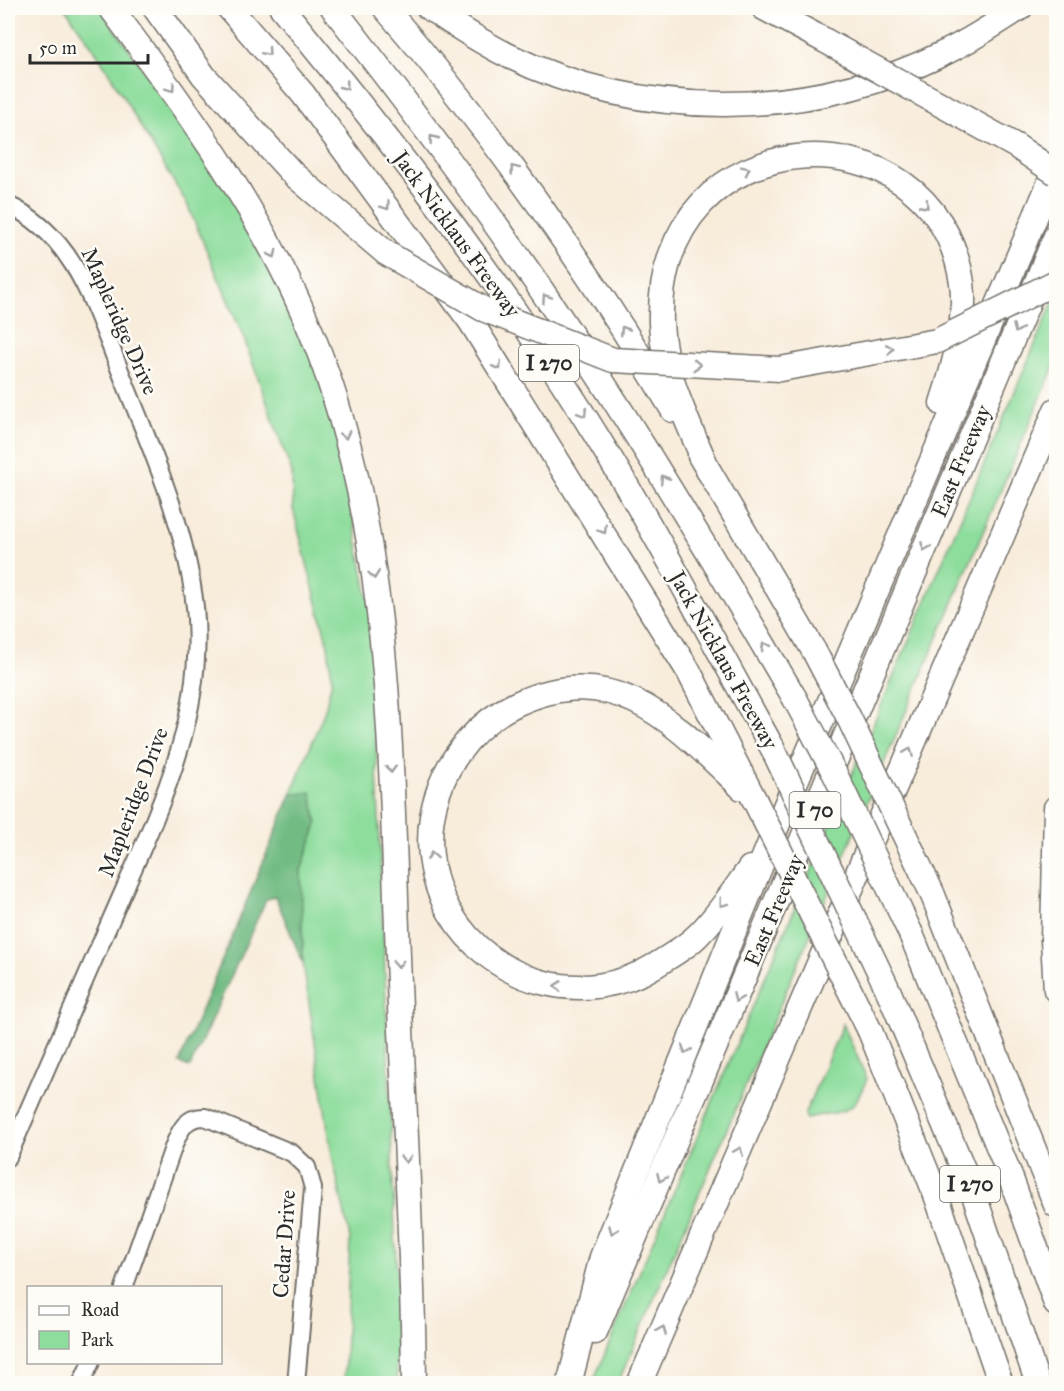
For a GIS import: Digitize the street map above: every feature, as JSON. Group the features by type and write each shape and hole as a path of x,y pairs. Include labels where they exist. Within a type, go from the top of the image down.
{"highway":[{"path":"111,8 186,109 254,216 311,332 335,398 366,517 388,690 414,1383"},
{"path":"155,8 204,76 293,174 386,253 483,309 613,360 780,369 937,341 1056,282"},
{"path":"229,8 303,94 471,322 689,672 870,1031 936,1196 1001,1383"},
{"name":"Jack Nicklaus Freeway","path":"282,8 420,179 578,406 615,465 772,747 888,990 974,1195 1038,1383"},
{"name":"Jack Nicklaus Freeway","path":"333,8 444,153 602,381 675,496 794,697 840,784 911,934 1009,1173 1056,1304"},
{"path":"385,8 519,175 558,231 635,348 814,651 849,718 932,892 1056,1205"},
{"path":"429,8 506,55 564,79 630,96 746,105 793,100 856,87 898,73 941,55 982,33 1020,8"},
{"path":"764,8 1016,146 1056,173"},
{"path":"708,470 679,401 661,325 665,281 678,241 700,204 719,186 752,166 787,157 824,156 845,159 864,165 898,182 924,202 950,243 962,284 958,341 946,391 909,512"},
{"path":"571,1383 602,1257 771,840 1056,168"},
{"name":"East Freeway","path":"571,1383 1056,236"},
{"path":"639,1383 1056,410"},
{"path":"755,801 678,727 645,705 612,692 593,688 551,691 500,711 477,729 452,760 437,792 432,817 430,840 433,861 448,910 467,936 489,958 533,981 569,987 591,987 634,978 676,952 700,933 771,840"},
{"path":"1056,808 1053,940 1056,990"}],"street":[{"name":"Mapleridge Drive","path":"8,205 39,222 65,250 106,338 171,502 195,608 195,645 188,721 167,788 8,1157"},
{"name":"Cedar Drive","path":"124,1286 174,1146 185,1123 193,1118 205,1117 292,1153 307,1167 313,1188 296,1383"},
{"path":"81,1383 90,1364"}],"green space":[{"path":"65,8 100,8 236,200 319,369 341,450 371,615 397,1285 397,1383 344,1383 350,1238 332,1156 303,963 301,870 317,824 311,793 291,795 325,710 332,680 328,646 293,509 292,473 243,336 187,204 100,58"},
{"path":"1056,295 1056,362 618,1383 592,1384"},
{"path":"311,792 317,824 301,870 303,963 275,896 266,900 190,1067 179,1063 291,795"},
{"path":"843,1024 867,1079 857,1100 849,1108 806,1119 805,1113"}]}
